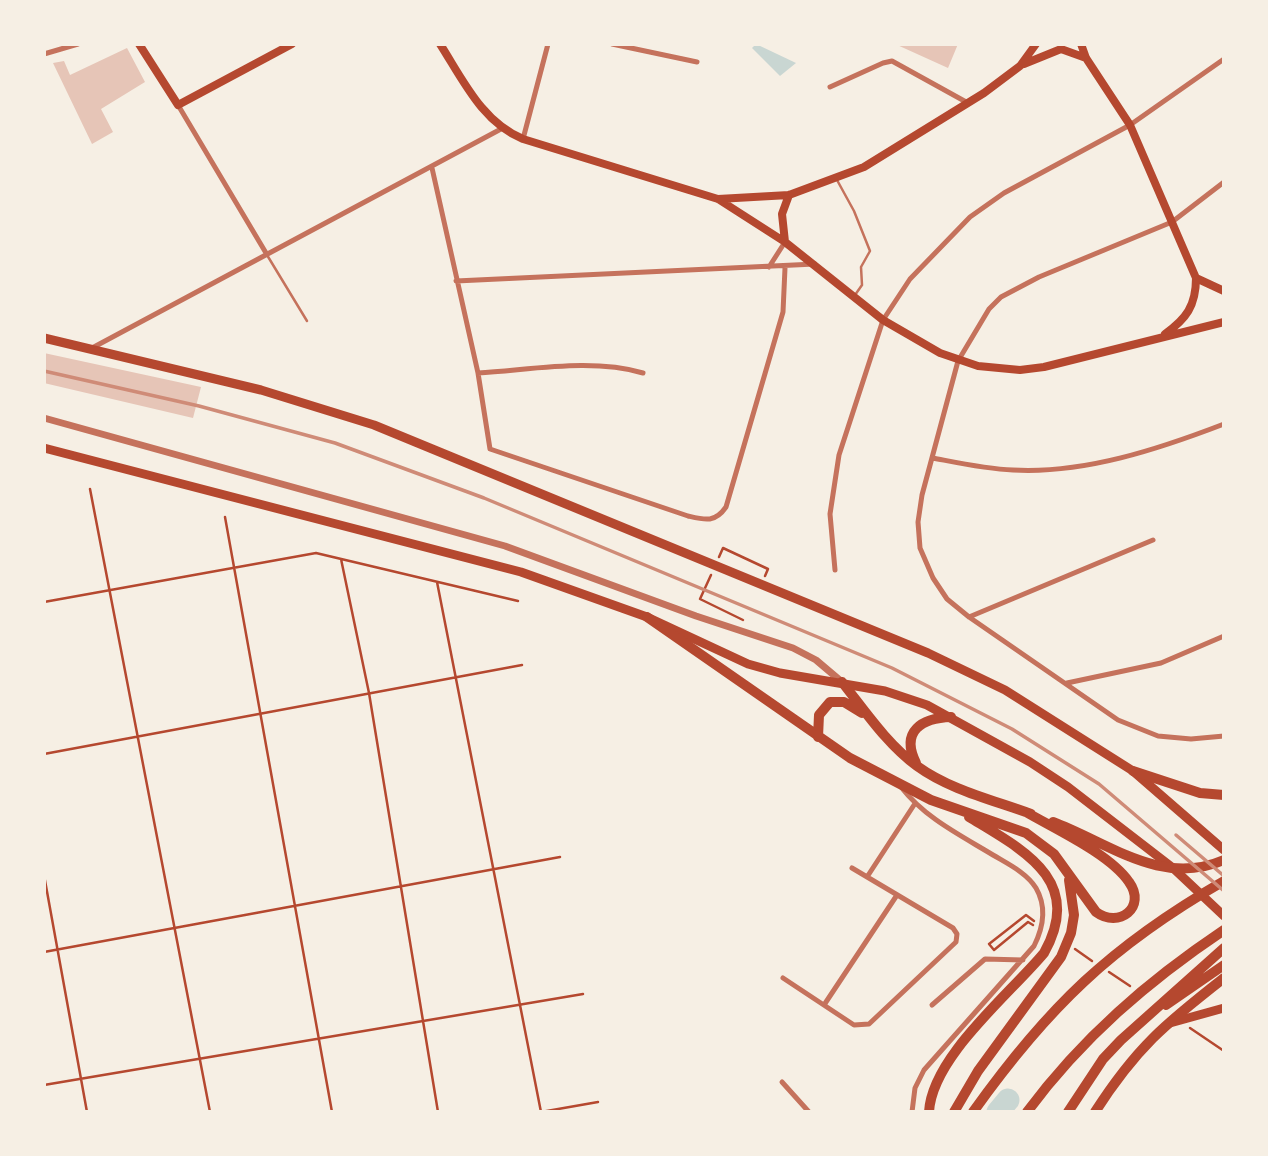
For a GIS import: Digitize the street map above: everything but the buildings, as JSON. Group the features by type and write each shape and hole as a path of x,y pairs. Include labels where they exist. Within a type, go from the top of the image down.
{"highway":[{"path":"647,617 818,737 899,785 958,811 1004,838 1041,867 1052,882 1059,918 1044,953 961,1045 937,1079 929,1112"},
{"path":"842,682 872,721 917,766 958,788 1026,812 1156,867 1197,869 1224,860"},
{"path":"818,737 819,715 830,702 850,705 872,721"},
{"path":"917,766 911,747 915,730 928,719 951,717"},
{"path":"1133,771 1189,790 1224,795"},
{"path":"958,811 1006,824 1026,833 1054,854 1096,912 1104,918 1122,919 1132,909 1135,893 1122,874 1026,812"},
{"path":"954,1112 978,1072 1061,957 1072,933 1074,915 1067,870"},
{"path":"973,1112 1019,1048 1089,975 1133,938 1224,881"},
{"path":"1027,1112 1082,1044 1157,977 1224,930"},
{"path":"1068,1112 1103,1059 1224,948"},
{"path":"1148,1015 1175,1000 1224,965"},
{"path":"1095,1112 1130,1059 1162,1026 1224,978"}],"main road":[{"path":"139,44 178,105 292,44"},
{"path":"440,44 468,89 501,129 523,139 718,199 785,242 883,320 958,361 996,368 1044,367 1091,358 1224,322"},
{"path":"1020,66 1037,44"},
{"path":"1081,44 1086,58 1130,125 1196,278 1194,301 1189,312 1159,338"},
{"path":"718,199 789,195 864,167 968,103 1020,66 1061,49 1086,58"},
{"path":"785,242 782,214 789,195"},
{"path":"1196,278 1224,291"},
{"path":"44,338 261,390 387,431 928,653 1005,690 1133,771 1177,806 1224,850"},
{"path":"44,448 521,572 647,617 748,664 780,673 842,682 906,697 951,717 1068,787 1173,868 1224,916"},
{"path":"1162,1026 1221,1011"}],"street":[{"path":"44,54 78,44"},
{"path":"523,139 548,44"},
{"path":"612,44 697,62"},
{"path":"835,570 830,514 834,477 849,415 883,320 936,249 970,217 1041,171 1130,125 1224,58"},
{"path":"830,87 883,62 892,61 968,103"},
{"path":"178,105 266,253"},
{"path":"92,348 501,129"},
{"path":"432,168 478,373 490,449 688,516 709,520 720,516 732,491 783,312 785,268"},
{"path":"1224,182 1172,222 1007,293 989,309 958,361 918,522 920,548 947,599 969,617 1118,720 1158,736 1191,739 1224,736"},
{"path":"769,267 785,242"},
{"path":"456,281 785,268 815,264"},
{"path":"478,373 588,366 613,367 643,373"},
{"path":"44,418 505,546 695,616 750,632 816,660 842,682"},
{"path":"933,457 1014,470 1057,469 1154,448 1223,426"},
{"path":"969,617 1153,540"},
{"path":"1066,683 1161,663 1224,636"},
{"path":"899,785 914,805 1012,867 1035,886 1042,908 1041,930 1034,946 924,1070 915,1088 912,1112"},
{"path":"867,877 914,805"},
{"path":"783,978 854,1025 869,1024 956,942 957,934 953,928 852,868"},
{"path":"824,1005 897,895"},
{"path":"932,1005 985,959 1023,960"},
{"path":"782,1082 809,1112"}],"lane":[{"path":"835,178 855,211 870,251 861,267 862,285 854,296"},
{"path":"266,253 307,321"}],"path":[{"path":"90,489 202,1058 210,1112"},
{"path":"225,517 332,1112"},
{"path":"723,548 768,569"},
{"path":"44,602 316,553 519,601"},
{"path":"341,559 369,693 438,1112"},
{"path":"438,582 541,1112 598,1102"},
{"path":"700,599 744,621 750,632"},
{"path":"44,754 522,664"},
{"path":"44,952 560,857"},
{"path":"44,875 87,1112"},
{"path":"1028,922 994,950 989,944 1026,915 1037,923"},
{"path":"1070,945 1092,961"},
{"path":"1103,968 1136,991"},
{"path":"44,1084 583,993"},
{"path":"1180,1021 1224,1051"}],"shaded area":[{"path":"756,44 796,63 780,76 752,48"}],"waterway":[{"path":"998,1112 1008,1100"}],"railway":[{"path":"44,371 199,406 335,443 484,498 892,668 1012,729 1099,784 1224,891"},
{"path":"1176,835 1224,876"}]}
